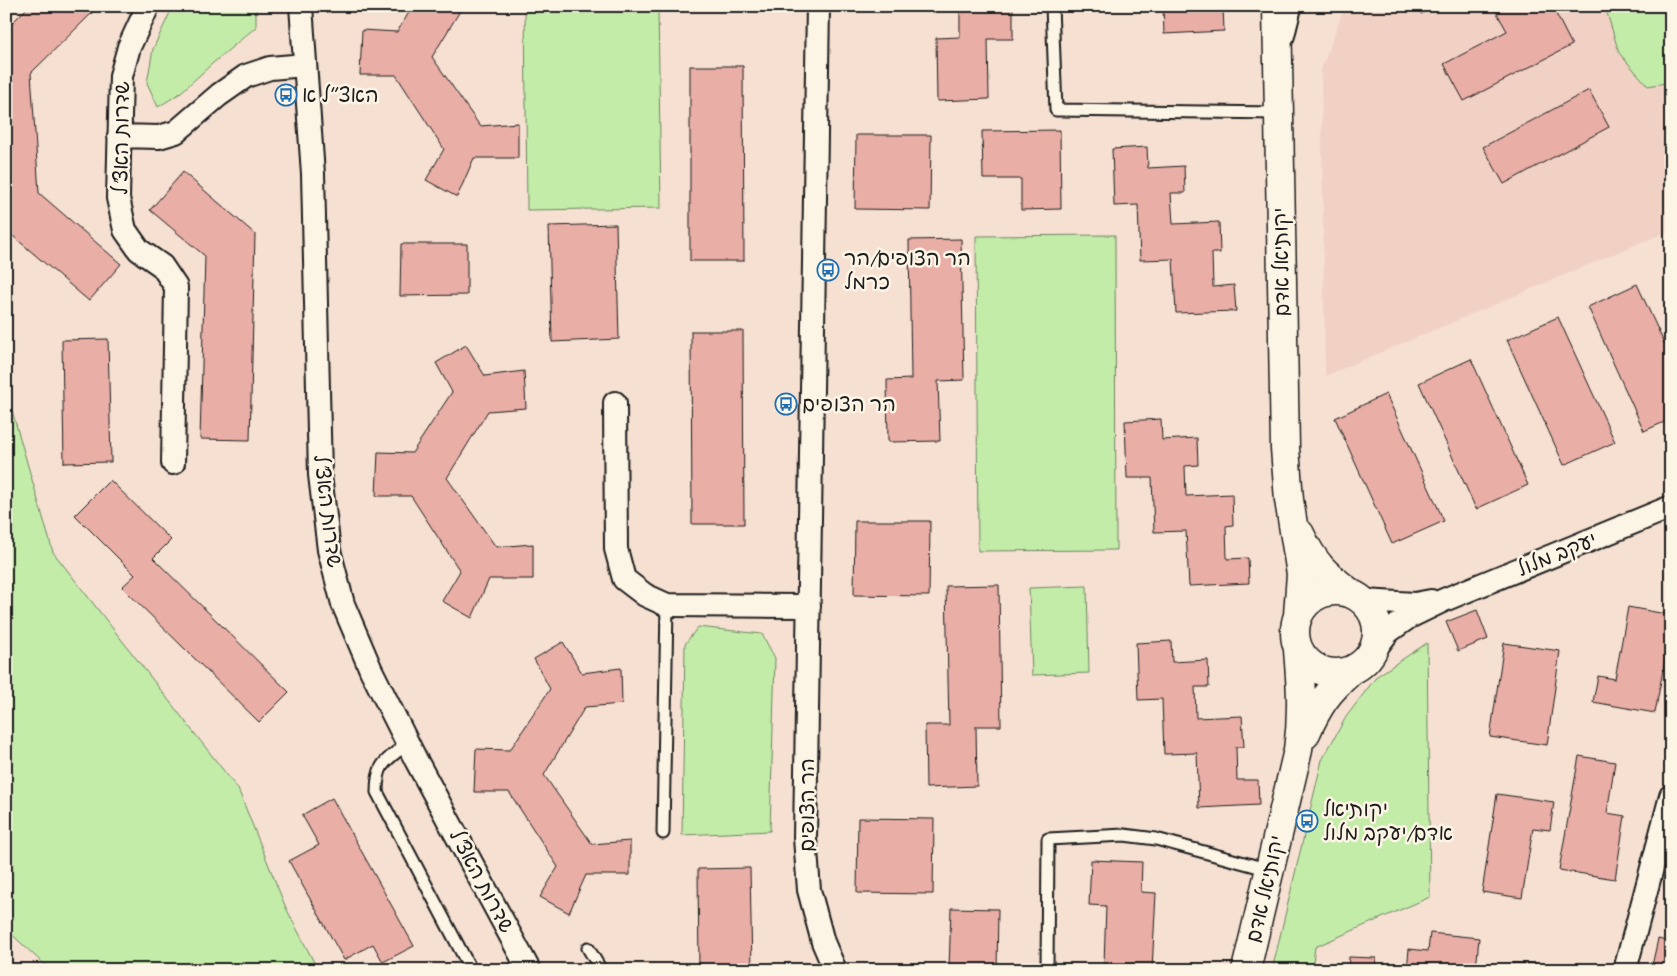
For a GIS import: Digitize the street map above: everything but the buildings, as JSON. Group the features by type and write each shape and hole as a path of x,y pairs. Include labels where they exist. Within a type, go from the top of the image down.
{"street":[{"name":"שדרות האצ\"ל","path":"148,6 129,47 121,76 118,198 125,230 139,250 162,266 176,287 173,463"},
{"name":"שדרות האצ\"ל","path":"300,6 313,174 320,475 329,550 343,604 371,670 529,970"},
{"name":"הר הצופים","path":"818,6 805,838 810,890 823,942 835,970"},
{"name":"יקותיאל אדם","path":"1277,6 1284,448 1289,500 1301,574 1298,615"},
{"path":"119,136 159,137 176,132 219,95 246,76 270,68 305,65"},
{"path":"615,403 616,549 624,579 645,595 667,605 809,606"},
{"name":"יעקב מלול","path":"1372,653 1388,632 1409,617 1444,600 1671,507"},
{"name":"יקותיאל אדם","path":"1292,517 1314,560 1327,576 1358,598"},
{"path":"1338,591 1358,598 1375,614 1378,639 1372,653 1364,664 1351,671 1336,674 1322,672 1310,664 1298,650 1295,636 1298,615 1312,598 1323,593 1338,591"},
{"name":"יעקב מלול","path":"1358,598 1415,604 1444,600"},
{"name":"יקותיאל אדם","path":"1246,970 1298,750 1302,722 1302,697 1298,650"},
{"name":"יקותיאל אדם","path":"1298,750 1321,701 1351,671"},
{"path":"1624,970 1671,796"}],"lane":[{"path":"1052,6 1056,110 1279,113"},
{"path":"1279,76 1297,6"},
{"path":"662,833 667,605"},
{"path":"408,743 382,764 377,777 377,792 472,970"},
{"path":"1047,970 1048,838 1124,835 1156,839 1270,870"},
{"path":"588,948 601,970"}],"shaded area":[{"path":"1345,6 1671,6 1671,230 1325,376 1321,69"}],"green space":[{"path":"173,6 256,6 256,27 179,94 158,107 147,83 153,49"},
{"path":"525,6 658,6 661,208 527,210"},
{"path":"1605,6 1671,6 1671,82 1648,86 1619,53"},
{"path":"1115,235 1116,550 978,551 976,236"},
{"path":"6,390 53,552 238,789 286,908 318,970 50,970 6,929"},
{"path":"1087,586 1089,673 1032,675 1029,588"},
{"path":"698,627 762,634 775,658 770,831 682,835 685,644"},
{"path":"1427,643 1430,897 1315,947 1312,970 1272,970 1322,760 1346,717 1377,676"}],"place":[{"name":"האצ״ל א","path":"286,95"},
{"name":"הר הצופים/הר כרמל","path":"828,270"},
{"name":"הר הצופים","path":"786,404"},
{"name":"יקותיאל אדם/יעקב מלול","path":"1307,821"}]}
